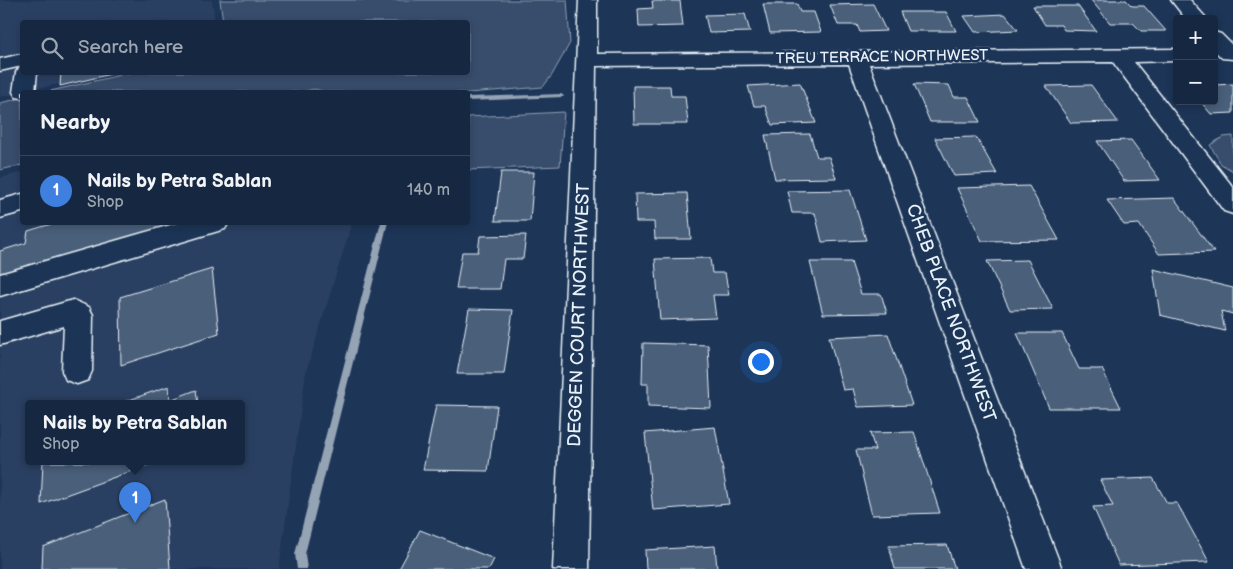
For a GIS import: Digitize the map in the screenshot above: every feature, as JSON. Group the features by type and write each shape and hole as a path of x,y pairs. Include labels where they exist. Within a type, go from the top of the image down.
{"street":[{"name":"DEGGEN COURT NORTHWEST","path":"571,569 588,0"},
{"path":"1180,0 1193,15"},
{"name":"TREU TERRACE NORTHWEST","path":"587,60 1173,55"},
{"path":"1120,56 1233,205"},
{"name":"CHEB PLACE NORTHWEST","path":"857,58 1044,569"},
{"path":"0,65 20,60"},
{"path":"24,90 27,75"},
{"path":"0,209 20,204"},
{"path":"0,286 206,225"},
{"path":"0,333 73,312 79,315 77,371"}],"shaded area":[{"path":"0,0 212,0 215,20 20,20 20,75 99,75 32,90 20,90 20,93 0,97"},
{"path":"220,0 567,0 570,43 543,87 470,93 470,90 55,90 121,75 470,75 470,20 223,20"},
{"path":"20,98 20,165 0,170 0,103"},
{"path":"564,112 560,166 470,170 470,117"},
{"path":"1233,136 1233,171 1221,164 1210,145 1223,137"},
{"path":"20,173 20,225 351,225 306,372 279,569 0,569 0,178"}],"building":[{"path":"1091,0 1126,0 1132,6 1144,6 1166,31 1141,31 1133,23 1110,23"},
{"path":"652,1 680,1 683,26 639,27 638,9 653,8"},
{"path":"763,4 797,4 800,12 814,12 821,32 770,33"},
{"path":"873,4 886,31 860,32 857,25 838,25 830,5"},
{"path":"1033,6 1078,6 1096,31 1064,30 1061,25 1045,25"},
{"path":"900,12 946,12 956,31 908,31"},
{"path":"745,14 750,32 709,33 705,15"},
{"path":"1005,14 1018,30 975,32 964,16"},
{"path":"61,75 107,75 60,86"},
{"path":"800,83 816,123 772,125 765,106 754,106 748,86"},
{"path":"914,84 949,85 954,97 968,97 980,122 930,122"},
{"path":"1233,84 1233,113 1211,114 1203,105 1218,105 1218,85"},
{"path":"1091,85 1118,122 1071,123 1046,86"},
{"path":"633,86 670,86 671,96 685,96 688,124 634,124"},
{"path":"810,134 817,157 829,157 836,178 775,179 765,135"},
{"path":"976,137 997,174 954,176 935,138"},
{"path":"1131,140 1160,180 1124,181 1097,141"},
{"path":"501,172 534,172 530,221 495,221"},
{"path":"1029,186 1059,240 982,241 957,188"},
{"path":"850,190 866,240 822,242 815,213 792,213 787,191"},
{"path":"687,193 691,239 655,239 654,222 636,222 635,194"},
{"path":"1174,198 1214,252 1159,254 1139,224 1124,225 1107,200"},
{"path":"48,225 173,225 0,275 0,251 26,243 28,231"},
{"path":"526,235 523,259 504,259 500,289 456,289 462,252 478,252 480,236"},
{"path":"710,258 712,273 725,273 729,295 713,295 716,318 660,320 655,259"},
{"path":"1028,260 1053,309 1010,310 987,261"},
{"path":"810,262 851,262 861,294 881,294 887,313 823,314"},
{"path":"212,269 219,333 121,365 120,297"},
{"path":"1153,269 1233,288 1233,314 1221,311 1225,331 1160,315"},
{"path":"469,309 513,310 504,374 457,374"},
{"path":"1017,333 1062,333 1079,369 1102,369 1121,408 1049,408"},
{"path":"888,334 912,405 858,407 853,389 843,390 829,337"},
{"path":"643,343 708,345 711,408 648,406 648,384 642,384"},
{"path":"169,386 170,400 129,400"},
{"path":"196,390 197,400 170,400"},
{"path":"436,405 497,406 488,471 423,470"},
{"path":"715,427 729,504 653,510 645,433"},
{"path":"914,432 940,513 872,515 856,450 875,450 870,433"},
{"path":"43,465 148,465 41,504"},
{"path":"1153,478 1167,503 1177,503 1209,562 1119,565 1093,507 1113,506 1100,480"},
{"path":"165,499 170,569 42,569 43,547"},
{"path":"420,530 494,559 489,569 399,569"},
{"path":"947,545 955,569 895,569 889,546"},
{"path":"715,546 717,569 646,569 645,550"}],"waterway":[{"path":"470,99 561,96"},
{"path":"302,569 300,554 384,225"}],"place":[{"name":"Nails by Petra Sablan","path":"135,523"}]}
